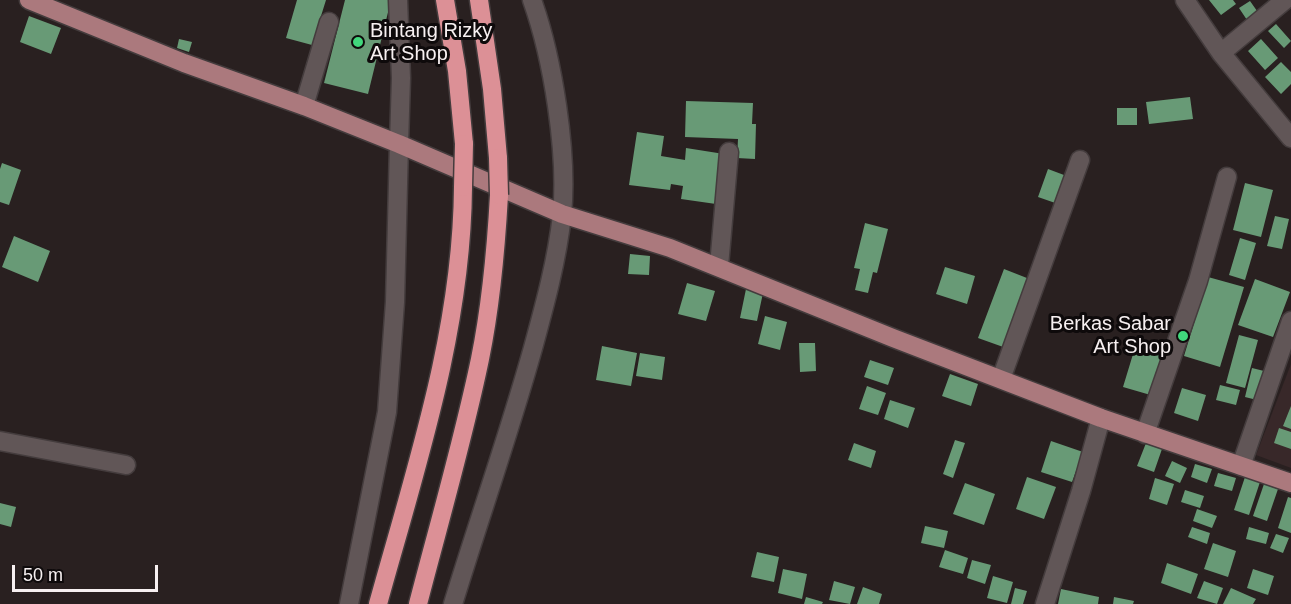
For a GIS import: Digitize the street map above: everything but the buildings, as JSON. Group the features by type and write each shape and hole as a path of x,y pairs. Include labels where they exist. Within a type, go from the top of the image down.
{"highway":[{"path":"378,604 445,355 461,249 464,144 457,71 445,0"},
{"path":"418,604 481,357 495,251 499,195 498,158 490,69 479,0"}],"main road":[{"path":"30,0 184,63 304,106 399,144 562,214 620,231 719,266 882,333 1101,418 1291,483"}],"street":[{"path":"349,604 387,412 395,302 401,78 398,0"},
{"path":"453,604 521,391 550,284 562,214 562,163 555,91 532,0"},
{"path":"1185,0 1221,53 1290,136"},
{"path":"1221,53 1285,0"},
{"path":"304,106 329,22"},
{"path":"719,266 729,152"},
{"path":"1001,379 1080,160"},
{"path":"1145,434 1198,281 1227,177"},
{"path":"1241,466 1291,321"},
{"path":"1045,604 1081,491 1101,418"},
{"path":"0,441 126,465"}],"shaded area":[{"path":"1291,364 1291,468 1256,455"}],"place":[{"name":"Bintang Rizky Art Shop","path":"358,42"},
{"name":"Berkas Sabar Art Shop","path":"1183,336"}]}
